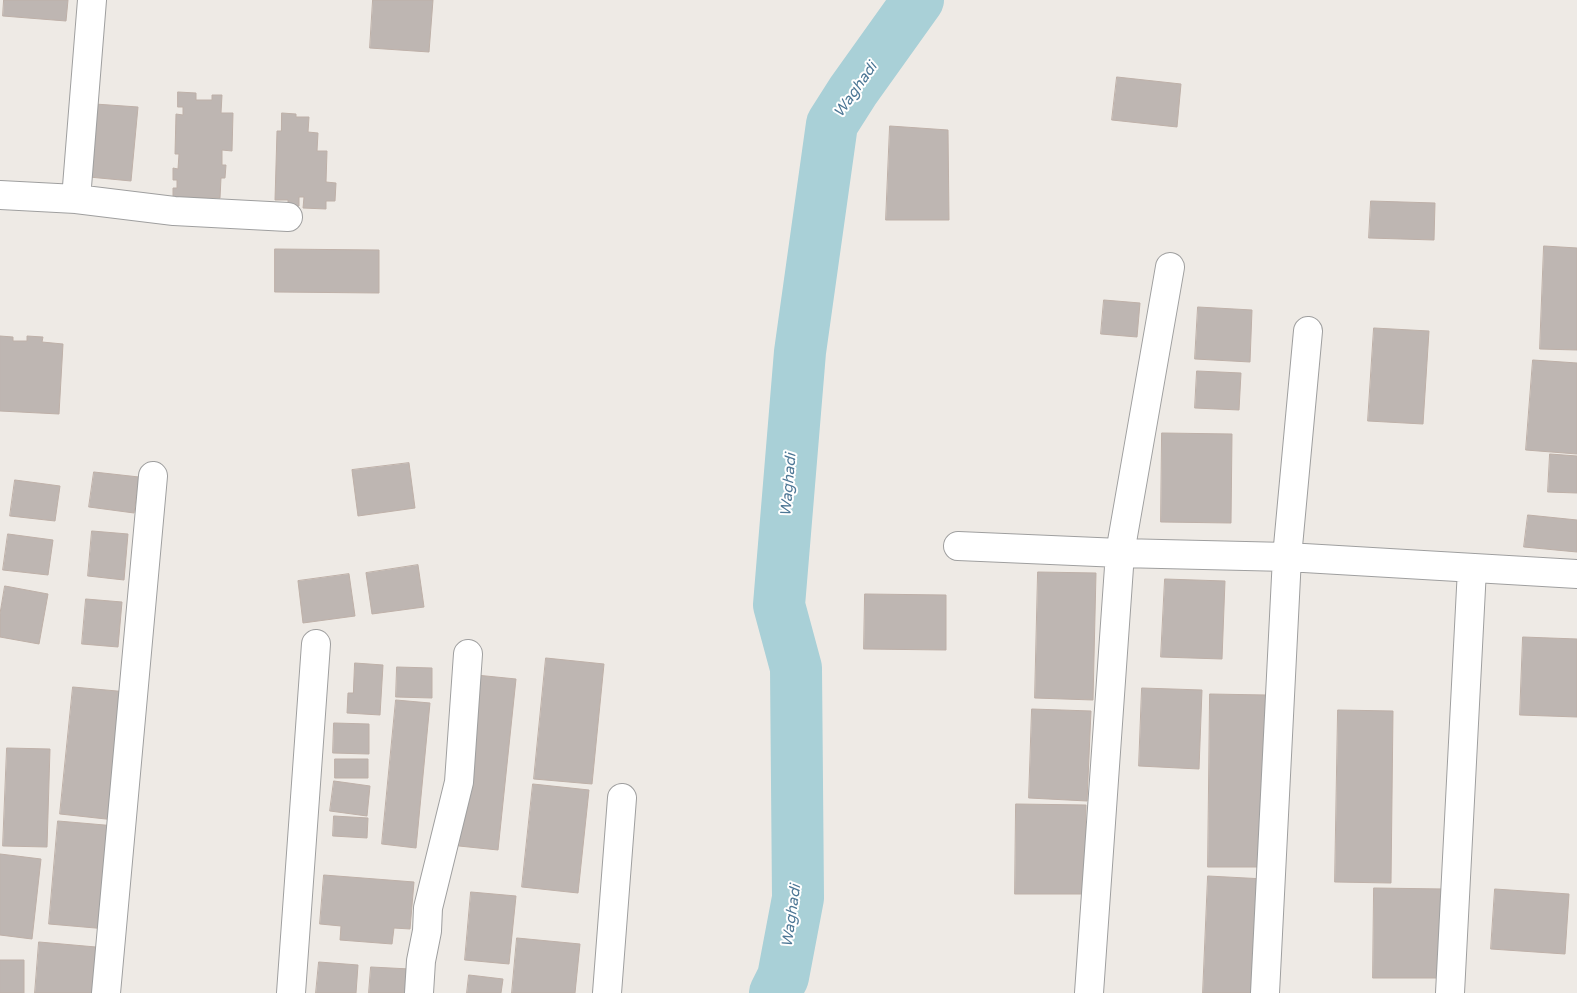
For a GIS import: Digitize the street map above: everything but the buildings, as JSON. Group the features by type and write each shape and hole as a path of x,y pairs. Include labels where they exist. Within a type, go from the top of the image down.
{"street":[{"path":"76,200 92,0"},
{"path":"0,195 76,200 174,211 288,217"},
{"path":"1089,993 1120,552 1170,267"},
{"path":"1265,993 1287,557 1308,331"},
{"path":"106,993 153,476"},
{"path":"958,546 1287,557 1577,574"},
{"path":"1450,993 1472,569"},
{"path":"291,993 316,644"},
{"path":"420,993 421,961 427,931 428,908 459,782 468,654"},
{"path":"606,993 622,798"}],"waterway":[{"name":"Waghadi","path":"775,993 783,977 798,898 796,668 779,605 800,352 832,124 853,91 918,0"}]}
